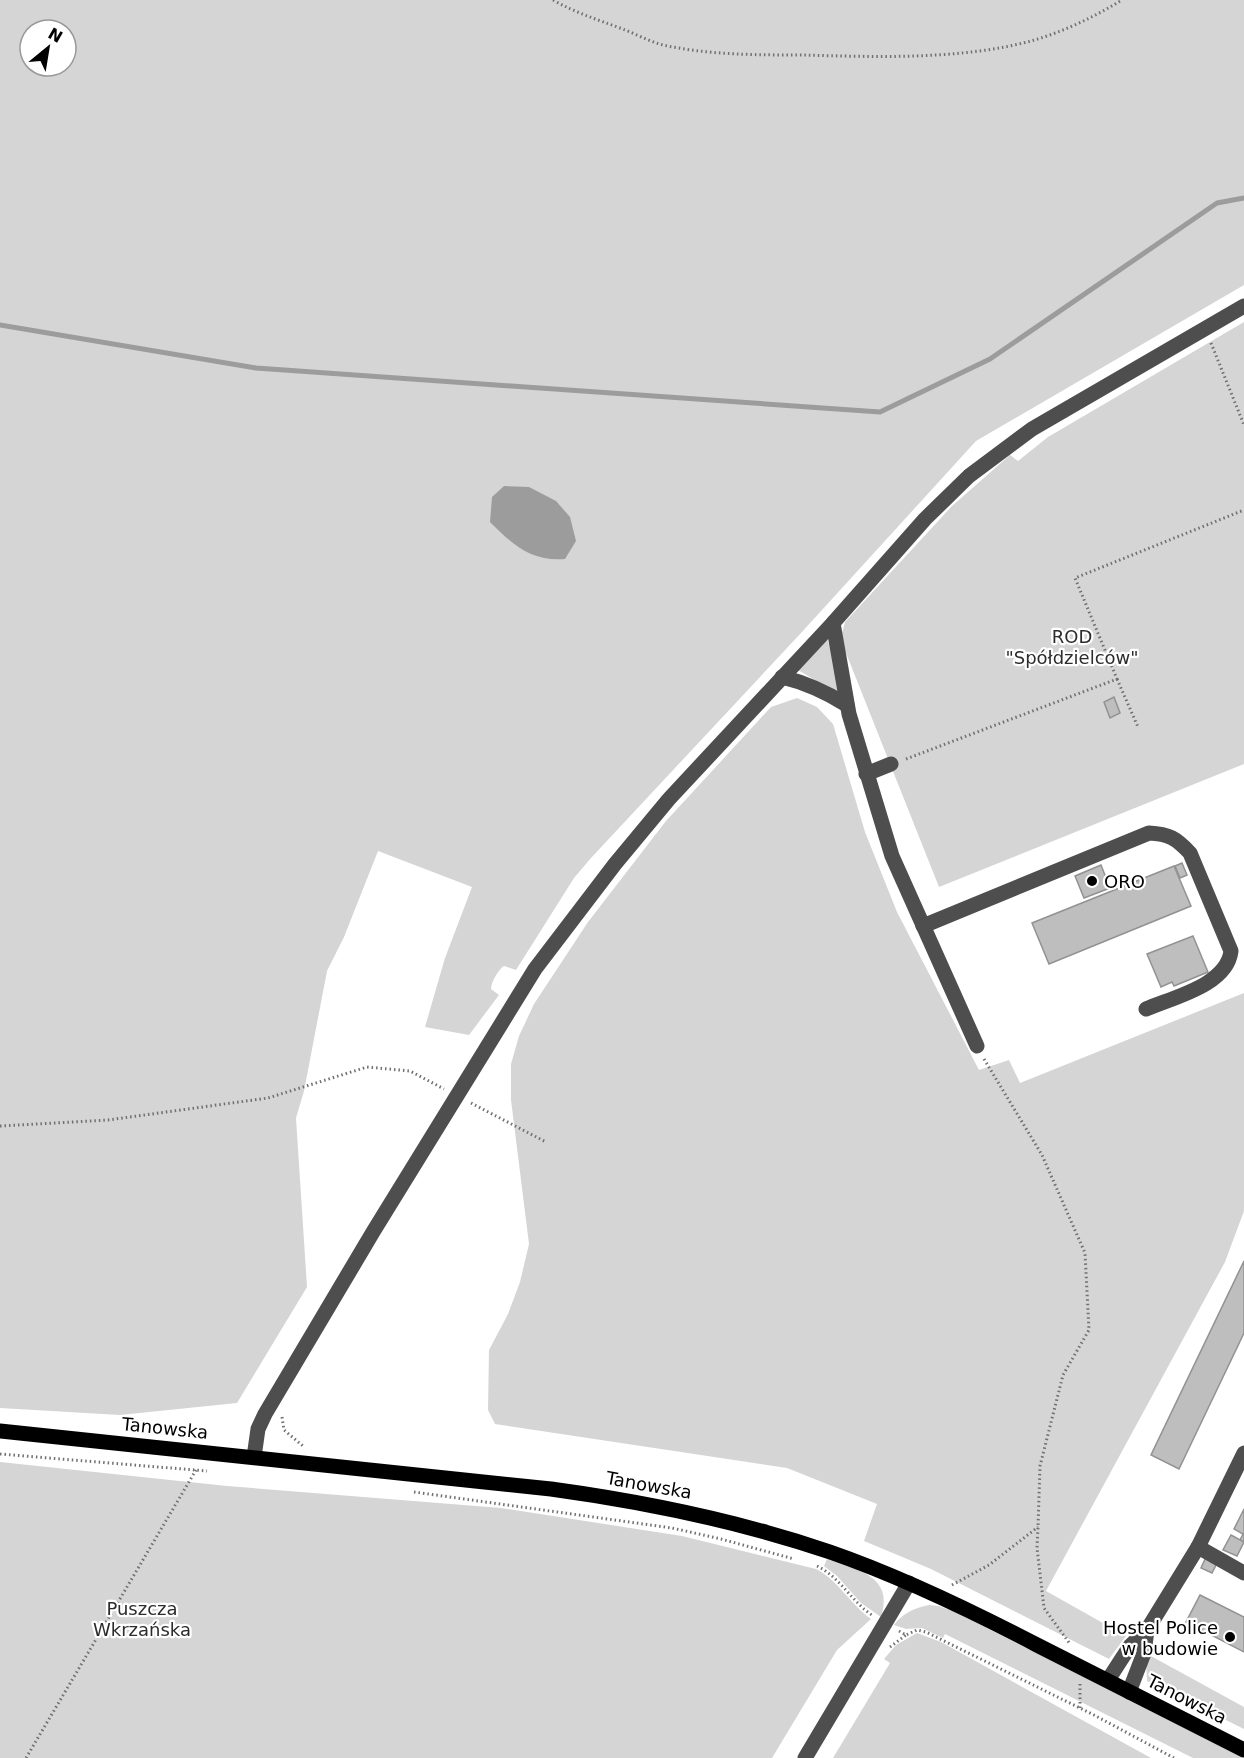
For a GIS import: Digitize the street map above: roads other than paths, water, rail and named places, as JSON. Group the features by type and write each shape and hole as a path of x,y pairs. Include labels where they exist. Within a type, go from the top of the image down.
{"main road":[{"name":"Tanowska","path":"0,1431 551,1489 678,1510 785,1538 838,1555 909,1583 1080,1666 1244,1750"}],"street":[{"path":"255,1457 258,1429 265,1414 535,969 615,864 669,799 941,503 991,459 1032,429 1244,306"},
{"path":"833,623 846,705 892,856 977,1046"},
{"path":"782,677 804,682 825,691 846,705"},
{"path":"866,774 891,765"},
{"path":"923,926 1149,834 1164,834 1179,841 1190,854 1231,951 1226,966 1211,981 1146,1009"},
{"path":"1108,1680 1130,1646 1148,1630 1198,1547 1244,1453"},
{"path":"1198,1547 1244,1573"},
{"path":"805,1758 909,1583"},
{"path":"1129,1692 1144,1653 1148,1630"}],"waterway":[{"path":"0,325 256,368 880,412 990,359 1217,203 1244,198"}],"place":[{"name":"ORO","path":"1092,881"},
{"name":"Hostel Police w budowie","path":"1230,1637"}],"park label":[{"name":"ROD \"Spółdzielców\"","path":"1072,646"},
{"name":"Puszcza Wkrzańska","path":"142,1618"}]}
